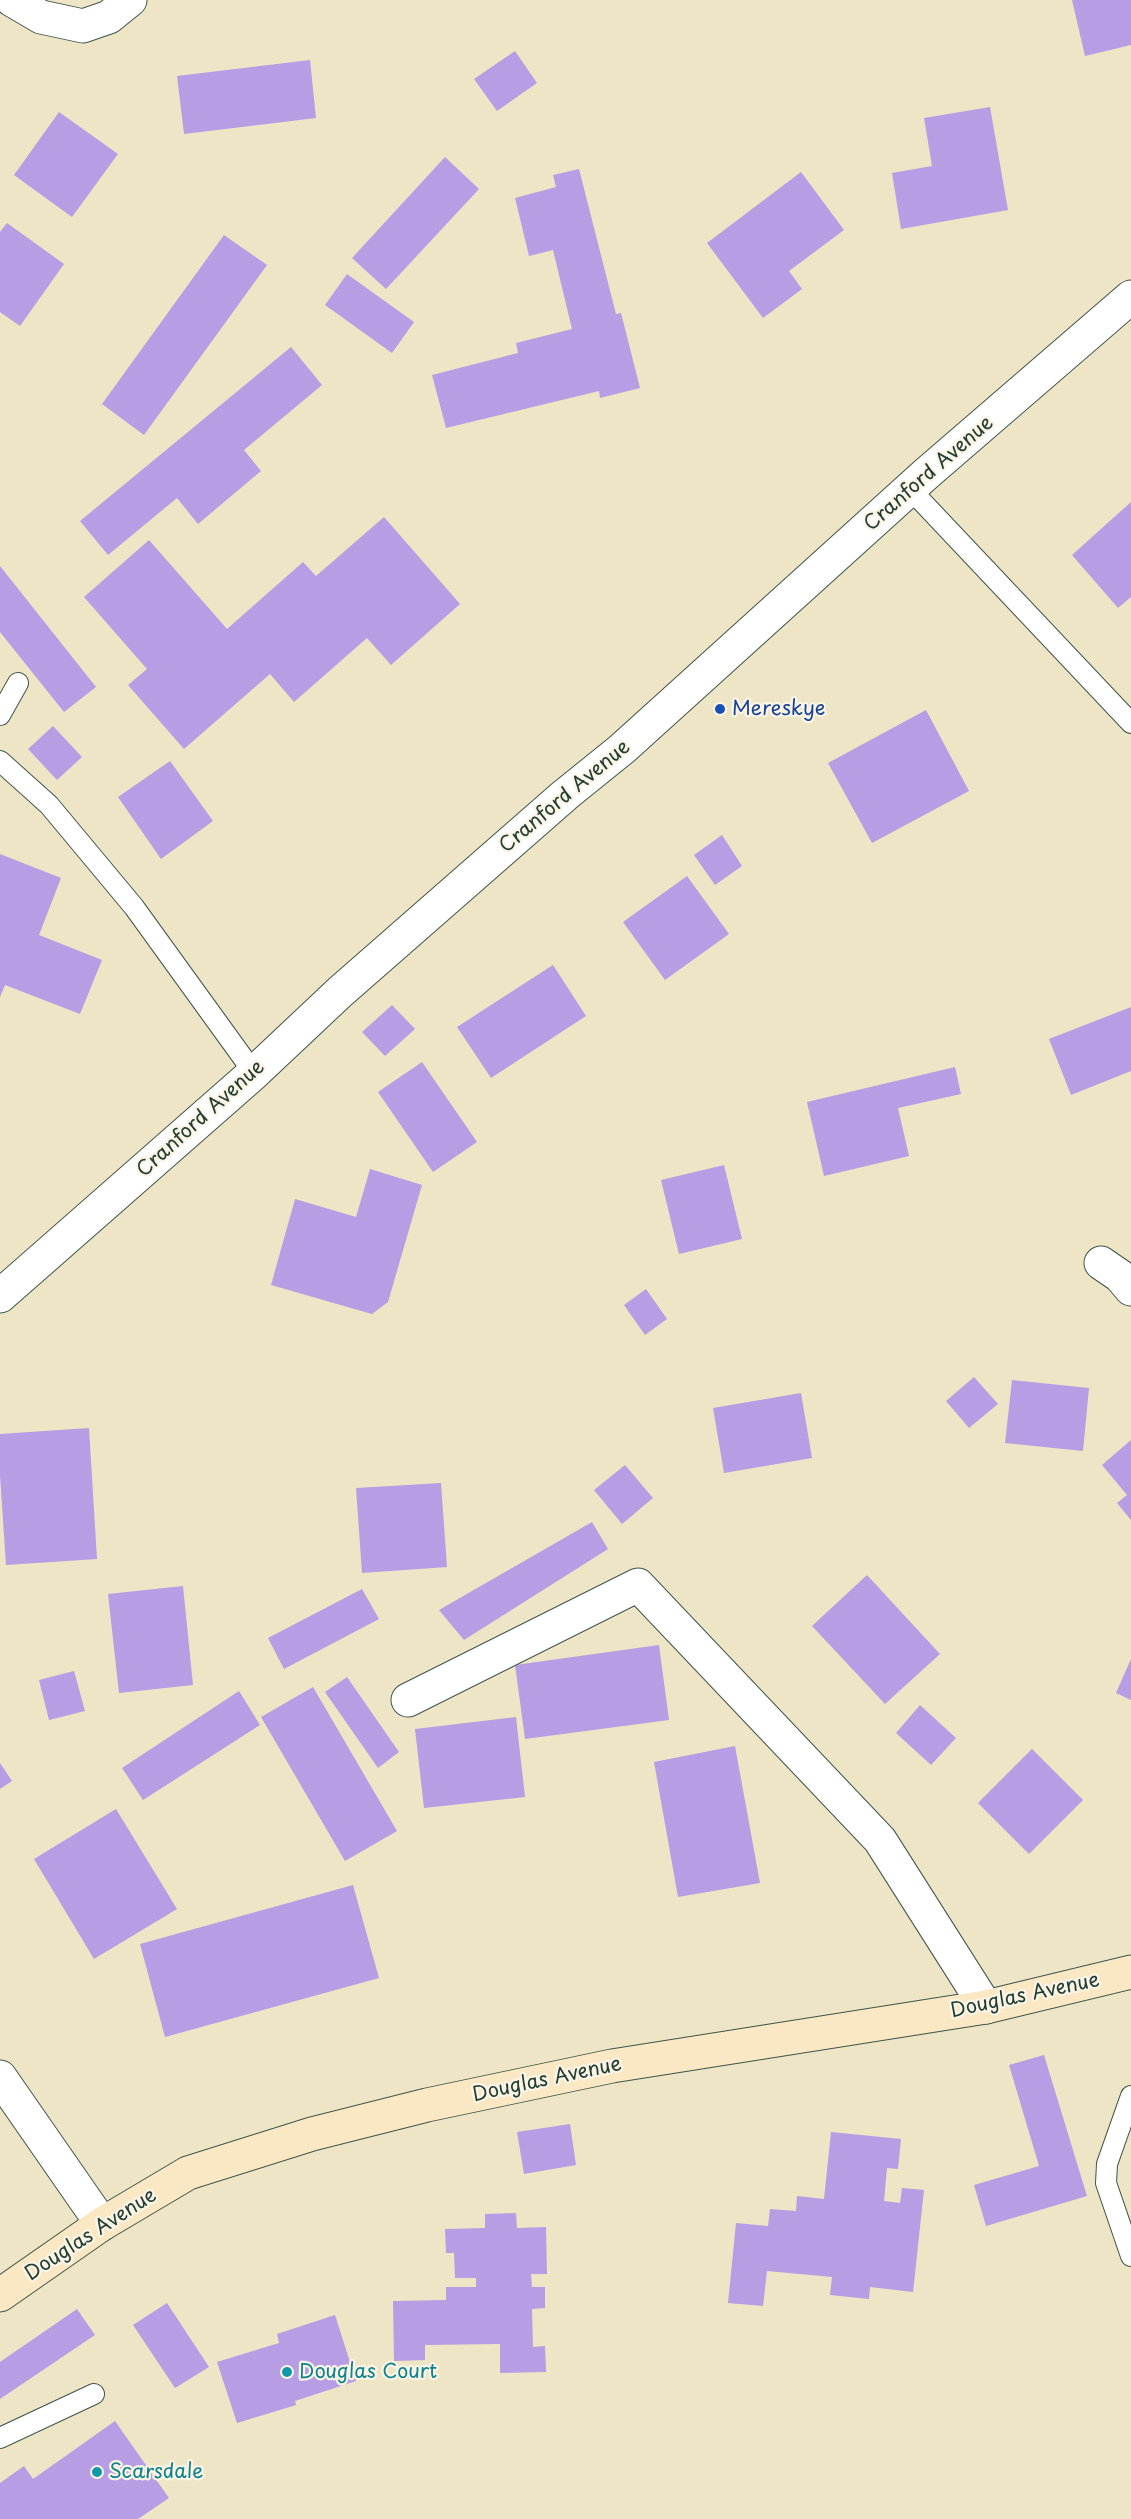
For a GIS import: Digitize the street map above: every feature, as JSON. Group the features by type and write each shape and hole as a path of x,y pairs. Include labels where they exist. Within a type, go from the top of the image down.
{"street":[{"path":"8,6 41,17 83,26 110,17 130,0"},
{"name":"Cranford Avenue","path":"0,1296 254,1072 340,992 565,795 622,749 788,597 1131,297"},
{"path":"1101,1263 1120,1276 1131,1289"},
{"path":"408,1700 638,1585 880,1840 987,2007"},
{"name":"Douglas Avenue","path":"0,2295 102,2224 188,2173 312,2134 427,2105 612,2066 987,2007 1131,1972"},
{"path":"0,2077 102,2224"}],"lane":[{"path":"910,490 1131,723"},
{"path":"0,715 18,683"},
{"path":"0,761 49,805 134,907 254,1072"},
{"path":"1131,2096 1107,2163 1106,2183 1131,2256"},
{"path":"0,2438 94,2394"}],"building":[{"path":"1072,0 1131,0 1131,45 1085,56"},
{"path":"515,51 537,83 497,111 474,79"},
{"path":"310,60 316,118 184,134 177,76"},
{"path":"990,107 1008,210 901,229 892,173 932,166 924,118"},
{"path":"59,112 118,154 72,217 14,175"},
{"path":"445,157 479,189 386,289 352,258"},
{"path":"579,169 616,314 621,313 640,388 600,398 599,391 446,428 432,375 518,353 516,343 572,329 553,250 529,256 515,198 556,187 553,175"},
{"path":"801,172 844,230 789,271 802,289 763,318 707,243"},
{"path":"7,223 64,264 20,326 0,312 0,232"},
{"path":"224,235 267,265 144,435 102,404"},
{"path":"347,274 414,322 392,353 325,305"},
{"path":"291,347 322,385 244,450 261,471 198,524 177,498 108,555 80,521"},
{"path":"1131,502 1131,597 1118,608 1072,555"},
{"path":"384,517 460,604 391,665 367,638 294,702 270,674 184,749 128,685 147,669 84,597 149,540 227,629 303,562 316,576"},
{"path":"0,566 96,687 64,712 0,632"},
{"path":"926,710 969,791 872,843 828,763"},
{"path":"53,726 82,757 57,780 28,749"},
{"path":"170,761 213,821 161,859 118,797"},
{"path":"722,835 742,866 715,885 694,855"},
{"path":"0,854 61,878 39,935 102,960 80,1014 5,985 0,997"},
{"path":"687,876 729,934 665,980 623,922"},
{"path":"553,965 586,1016 491,1078 457,1027"},
{"path":"392,1005 415,1029 385,1056 362,1032"},
{"path":"1131,1007 1131,1071 1071,1095 1049,1039"},
{"path":"422,1062 477,1142 433,1172 378,1092"},
{"path":"955,1067 961,1094 898,1108 909,1156 824,1176 807,1102"},
{"path":"724,1165 742,1239 679,1254 661,1180"},
{"path":"370,1169 422,1185 388,1302 372,1314 271,1285 295,1199 356,1217"},
{"path":"646,1289 667,1319 645,1335 624,1305"},
{"path":"974,1377 998,1404 969,1428 946,1401"},
{"path":"1012,1380 1089,1388 1083,1451 1005,1443"},
{"path":"801,1393 812,1458 724,1473 713,1408"},
{"path":"89,1428 97,1559 6,1565 0,1475 0,1434"},
{"path":"1131,1440 1131,1520 1117,1503 1127,1495 1102,1465"},
{"path":"625,1465 653,1498 622,1524 594,1490"},
{"path":"441,1483 447,1567 362,1573 356,1488"},
{"path":"592,1522 608,1549 464,1640 439,1610"},
{"path":"867,1575 940,1654 885,1704 812,1626"},
{"path":"183,1586 193,1685 119,1693 108,1594"},
{"path":"362,1589 379,1619 284,1669 268,1638"},
{"path":"659,1645 669,1720 525,1739 515,1665"},
{"path":"1131,1659 1131,1700 1116,1693"},
{"path":"74,1671 85,1711 49,1720 39,1680"},
{"path":"347,1677 399,1752 378,1768 325,1692"},
{"path":"313,1687 397,1831 345,1861 261,1717"},
{"path":"239,1691 260,1725 143,1800 122,1768"},
{"path":"920,1705 956,1738 931,1765 896,1733"},
{"path":"516,1717 525,1797 424,1808 415,1729"},
{"path":"735,1746 760,1883 678,1897 654,1762"},
{"path":"1032,1749 1083,1800 1029,1854 978,1803"},
{"path":"0,1763 12,1781 0,1789"},
{"path":"116,1809 177,1909 94,1959 34,1859"},
{"path":"353,1885 379,1978 165,2037 140,1944"},
{"path":"1044,2055 1087,2196 986,2226 974,2185 1039,2166 1009,2065"},
{"path":"570,2124 576,2165 524,2174 517,2132"},
{"path":"831,2132 901,2139 898,2169 887,2168 884,2201 900,2203 902,2188 924,2190 913,2292 870,2287 869,2299 830,2295 832,2277 767,2271 763,2306 728,2303 736,2223 768,2226 770,2209 796,2211 797,2196 824,2199"},
{"path":"516,2213 517,2228 546,2227 547,2274 531,2274 532,2287 545,2287 545,2308 532,2309 533,2347 545,2346 546,2372 500,2373 500,2344 425,2345 425,2360 394,2361 393,2301 446,2300 446,2287 476,2287 476,2278 455,2278 454,2253 446,2253 445,2229 485,2228 485,2214"},
{"path":"167,2303 209,2367 175,2388 133,2325"},
{"path":"77,2309 95,2335 0,2399 0,2362"},
{"name":"Douglas Court","path":"335,2315 356,2381 295,2401 296,2405 237,2423 217,2362 279,2343 277,2334"},
{"name":"Scarsdale","path":"115,2421 169,2498 138,2519 0,2519 0,2483 24,2466 33,2479"}],"place":[{"name":"Mereskye","path":"720,709"},
{"name":"Douglas Court","path":"287,2372"},
{"name":"Scarsdale","path":"97,2472"}]}
